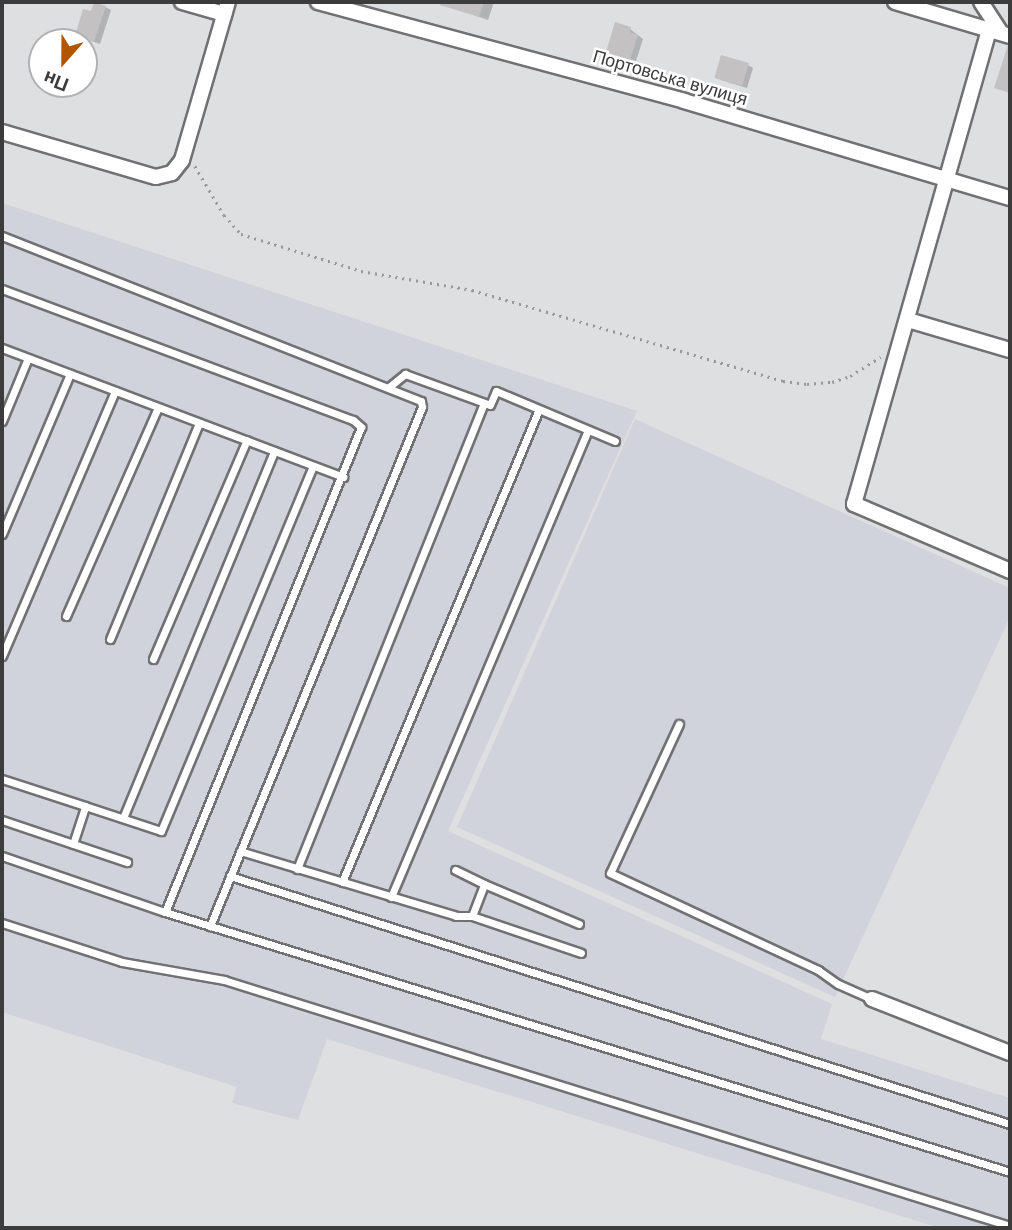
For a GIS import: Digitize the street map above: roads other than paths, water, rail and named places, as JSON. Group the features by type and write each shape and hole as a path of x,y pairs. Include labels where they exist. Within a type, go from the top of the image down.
{"street":[{"path":"2,132 156,177 172,173 182,160 226,8 182,2"},
{"name":"Портовська вулиця","path":"318,2 684,101 1010,198"},
{"path":"895,2 1000,33"},
{"path":"981,2 1000,33"},
{"path":"1000,33 947,178 854,504 1010,571"},
{"path":"908,320 1010,350"},
{"path":"872,999 1010,1053"}],"lane":[{"path":"2,236 421,401 422,407 210,926"},
{"path":"2,289 352,420 361,426 343,477 165,912"},
{"path":"2,348 343,477"},
{"path":"2,421 28,358"},
{"path":"2,534 70,374"},
{"path":"389,387 405,374 490,405 496,391 615,442"},
{"path":"2,656 115,391"},
{"path":"297,869 484,403"},
{"path":"66,616 158,407"},
{"path":"342,882 539,409"},
{"path":"110,639 199,422"},
{"path":"391,897 588,430"},
{"path":"153,659 247,440"},
{"path":"123,818 274,451"},
{"path":"2,779 161,831 313,466"},
{"path":"679,724 610,873 818,970 838,984 872,999"},
{"path":"73,844 85,806"},
{"path":"2,820 127,862"},
{"path":"240,851 456,916 471,916 581,953"},
{"path":"2,856 165,912 1010,1172"},
{"path":"455,870 579,924"},
{"path":"230,876 1010,1124"},
{"path":"471,916 484,884"},
{"path":"2,923 122,962 224,980 1010,1226"}]}
